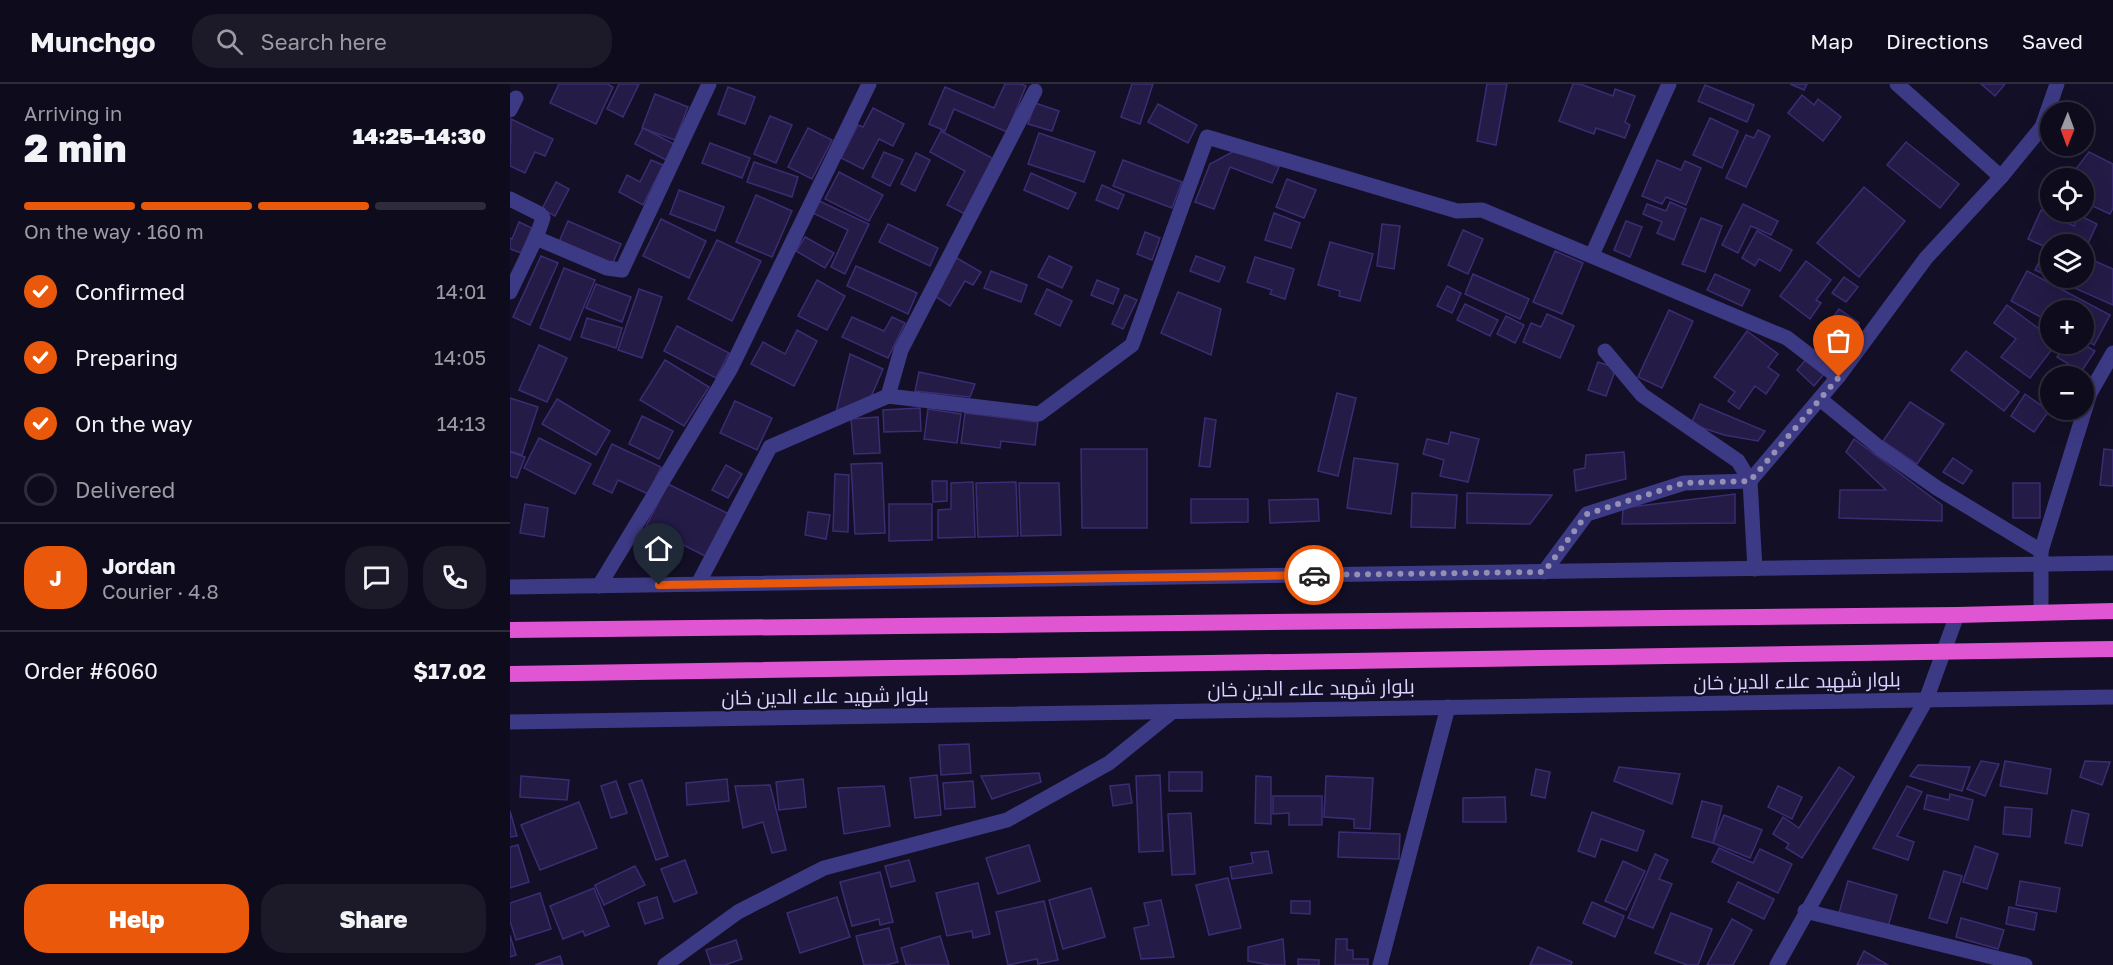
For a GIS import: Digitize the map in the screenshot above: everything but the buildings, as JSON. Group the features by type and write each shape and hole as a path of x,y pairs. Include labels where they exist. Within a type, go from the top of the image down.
{"highway":[{"path":"510,630 1957,615 2113,611"},
{"path":"510,674 2113,649"}],"street":[{"path":"536,238 607,268 622,270 709,84"},
{"path":"599,586 731,368 869,84"},
{"path":"1592,255 1669,84"},
{"path":"1897,84 2001,177"},
{"path":"1544,572 1587,514 1684,483 1750,481 1839,377 1926,258 2001,177 2042,127 2057,84"},
{"path":"888,396 901,350 1035,91"},
{"path":"698,584 770,447 888,396 1039,414 1132,345 1207,137 1457,211 1482,210 1787,338 1839,377"},
{"path":"510,199 540,214 543,218 510,292"},
{"path":"1605,351 1642,395 1738,461 1750,481 1755,569"},
{"path":"2041,612 2041,558 2090,393 2113,353"},
{"path":"1820,399 1881,449 2041,558"},
{"path":"510,587 1755,569 2041,558 2113,563"},
{"path":"1777,965 1805,911 1926,700 1957,615"},
{"name":"بلوار شهید علاء الدین خان","path":"510,722 2113,697"},
{"path":"1380,965 1448,707"},
{"path":"665,965 738,912 824,868 1007,820 1109,763 1172,711"},
{"path":"1805,911 2025,965"}],"way so far":[{"path":"1314,575 1544,572 1587,514 1684,483 1750,481 1839,377"}],"route":[{"path":"659,585 1314,575"}]}
